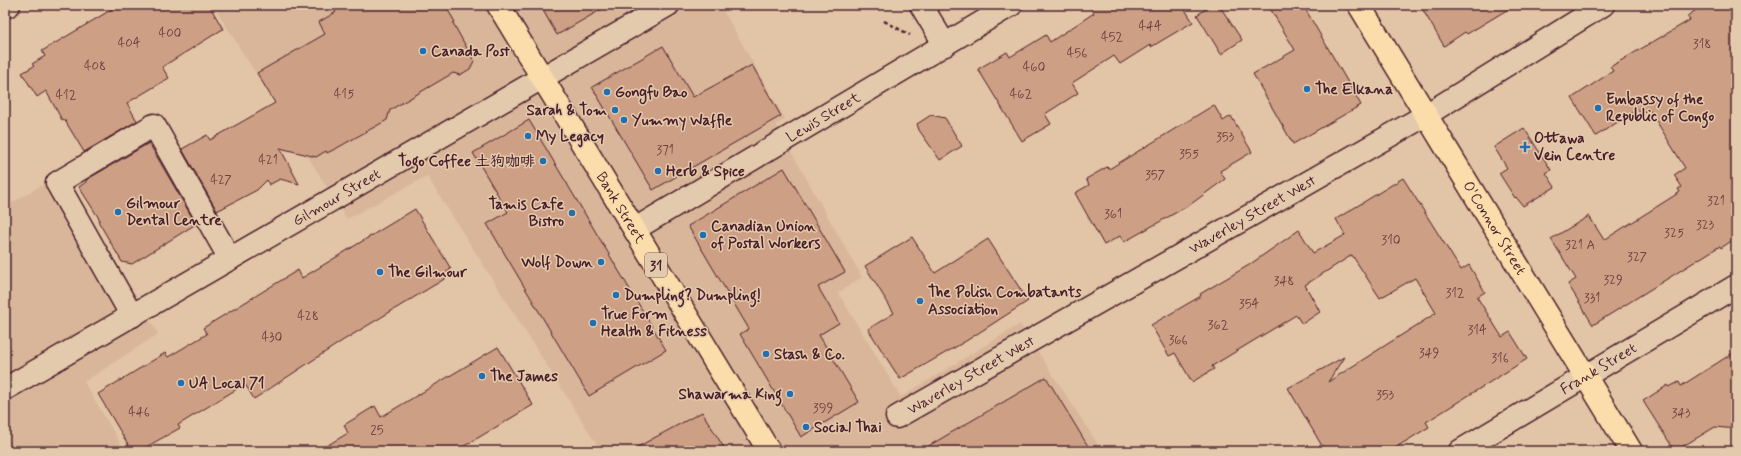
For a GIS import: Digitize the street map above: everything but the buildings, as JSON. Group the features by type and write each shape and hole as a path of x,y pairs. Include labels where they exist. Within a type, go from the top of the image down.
{"main road":[{"name":"Bank Street","path":"498,5 769,451"},
{"name":"O'Connor Street","path":"1359,5 1631,451"}],"street":[{"path":"5,7 9,5"},
{"name":"Gilmour Street","path":"5,389 668,5"},
{"path":"921,5 945,45"},
{"name":"Lewis Street","path":"634,229 1011,5"},
{"name":"Waverley Street West","path":"897,417 1426,115 1603,5"},
{"path":"132,316 57,183 154,125 230,259"},
{"name":"Frank Street","path":"1460,451 1736,286"}],"path":[{"path":"884,21 911,36"}],"shaded area":[{"path":"213,5 720,5 785,119 776,125 862,277 838,293 901,397 1020,324 1102,451 601,451 427,176 347,219"},
{"path":"64,172 158,334 84,382 125,451 5,451 5,207"}],"place":[{"name":"Canada Post","path":"423,51"},
{"name":"The Elkana","path":"1307,89"},
{"name":"Gongfu Bao","path":"607,92"},
{"name":"Embassy of the Republic of Congo","path":"1598,108"},
{"name":"Sarah & Tom","path":"615,110"},
{"name":"Yummy Waffle","path":"624,120"},
{"name":"My Legacy","path":"528,136"},
{"name":"Ottawa Vein Centre","path":"1525,147"},
{"name":"Togo Coffee 土狗咖啡","path":"543,161"},
{"name":"Herb & Spice","path":"658,171"},
{"name":"Gilmour Dental Centre","path":"118,212"},
{"name":"Tamis Cafe Bistro","path":"572,213"},
{"name":"Canadian Union of Postal Workers","path":"703,235"},
{"name":"Wolf Down","path":"601,262"},
{"name":"The Gilmour","path":"380,272"},
{"name":"Dumpling? Dumpling!","path":"616,295"},
{"name":"The Polish Combatants Association","path":"920,301"},
{"name":"True Form Health & Fitness","path":"593,323"},
{"name":"Stash & Co.","path":"766,354"},
{"name":"The James","path":"482,376"},
{"name":"UA Local 71","path":"181,383"},
{"name":"Shawarma King","path":"790,394"},
{"name":"Social Thai","path":"806,427"}]}
